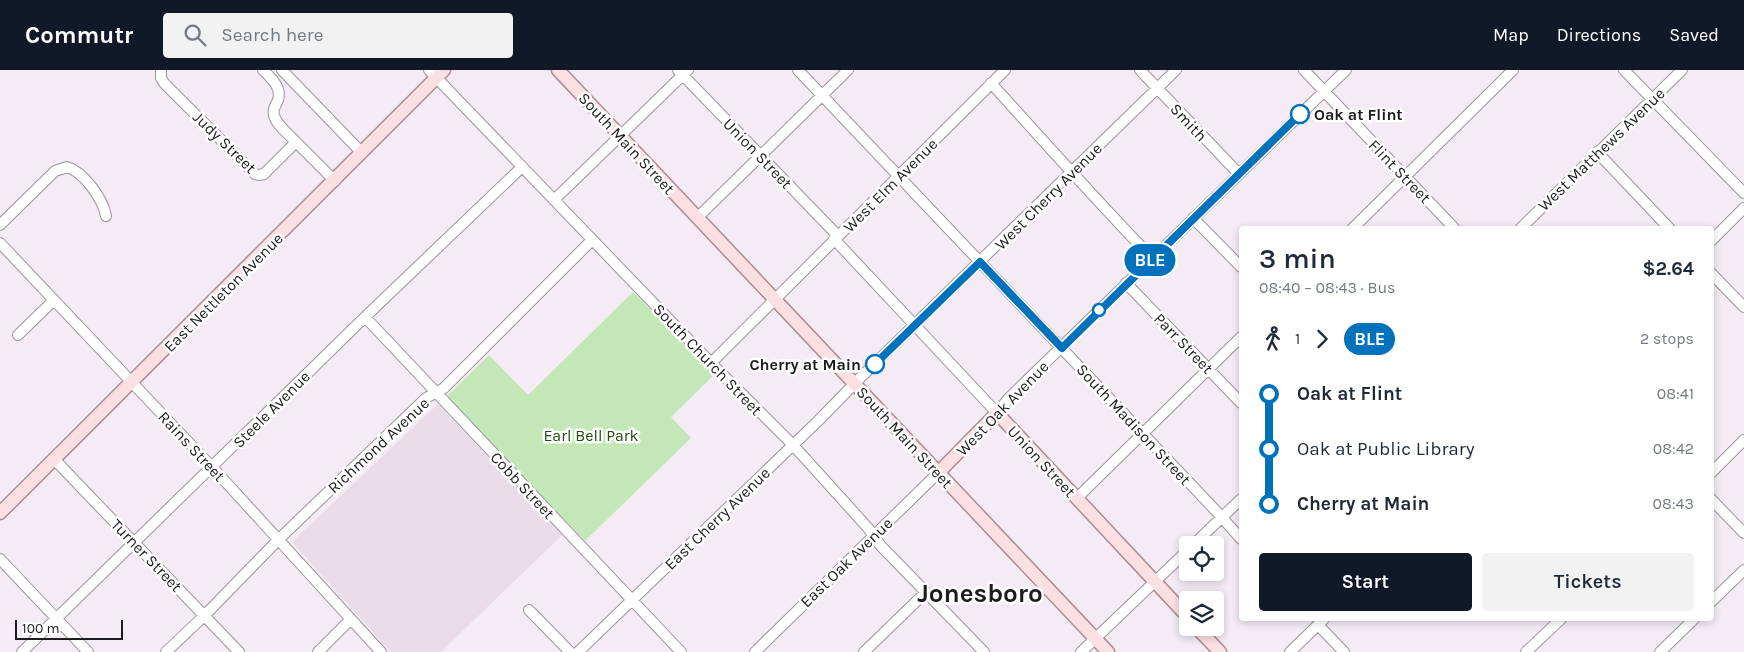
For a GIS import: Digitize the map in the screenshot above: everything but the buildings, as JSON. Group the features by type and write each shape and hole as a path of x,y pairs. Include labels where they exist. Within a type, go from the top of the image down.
{"main road":[{"name":"South Main Street","path":"560,71 1108,652"},
{"name":"East Nettleton Avenue","path":"0,513 362,153 436,73"},
{"name":"West Oak Avenue","path":"938,473 998,413"},
{"name":"Union Street","path":"998,413 1179,608"},
{"path":"1205,636 1220,652"}],"street":[{"name":"Judy Street","path":"161,70 161,78 164,83 259,176 264,174 296,142"},
{"path":"263,70 278,86 278,98 274,108 274,116 277,122 334,181"},
{"path":"282,70 362,153"},
{"name":"South Madison Street","path":"798,70 1239,537"},
{"path":"698,217 848,70"},
{"name":"West Elm Avenue","path":"711,363 1005,70"},
{"name":"Smith","path":"1140,70 1239,174"},
{"name":"West Cherry Avenue","path":"855,384 1176,70"},
{"name":"Flint Street","path":"1304,70 1452,226"},
{"name":"West Oak Avenue","path":"998,413 1008,399 1346,70"},
{"path":"1355,226 1513,70"},
{"path":"1624,70 1744,193"},
{"name":"West Matthews Avenue","path":"1523,226 1682,70"},
{"path":"554,200 683,72"},
{"name":"Union Street","path":"683,72 836,237 915,326 998,413"},
{"name":"South Church Street","path":"436,73 592,240 793,445 841,498 880,546 984,652"},
{"path":"991,83 1152,258"},
{"path":"1597,152 1667,226"},
{"path":"0,225 55,171 66,167 76,171 95,191 106,216"},
{"name":"Steele Avenue","path":"22,652 364,317 522,167"},
{"path":"1714,238 1744,208"},
{"path":"1193,218 1239,265"},
{"name":"Richmond Avenue","path":"166,652 279,539 426,398 444,388 474,359 592,240"},
{"name":"Rains Street","path":"0,244 212,467 381,652"},
{"path":"1714,276 1744,308"},
{"name":"Parr Street","path":"1126,283 1239,400"},
{"path":"18,335 54,300"},
{"name":"Cobb Street","path":"364,317 681,652"},
{"path":"1077,498 1239,339"},
{"name":"East Cherry Avenue","path":"578,652 855,384"},
{"path":"1714,470 1744,440"},
{"name":"Turner Street","path":"54,459 239,652"},
{"name":"East Oak Avenue","path":"755,652 938,473"},
{"path":"1203,536 1239,501"},
{"path":"1714,503 1744,533"},
{"path":"1081,652 1179,558"},
{"path":"0,559 88,652"},
{"path":"1714,599 1744,570"},
{"path":"864,652 926,592"},
{"path":"529,610 570,652"},
{"path":"318,652 351,619"},
{"path":"1290,652 1320,621 1344,652"},
{"path":"1526,652 1559,621"},
{"path":"1660,652 1692,621"}],"shaded area":[{"path":"438,404 562,535 441,652 391,652 292,542"}],"green space":[{"name":"Earl Bell Park","path":"633,292 714,375 671,417 691,438 585,541 445,398 489,355 528,395"}],"bus line":[{"name":"BLE","path":"875,364 980,262 1062,348 1139,270 1300,114"}],"place":[{"name":"Oak at Flint","path":"1300,114"},
{"name":"Cherry at Main","path":"875,364"}],"district":[{"name":"Jonesboro","path":"980,593"}]}
